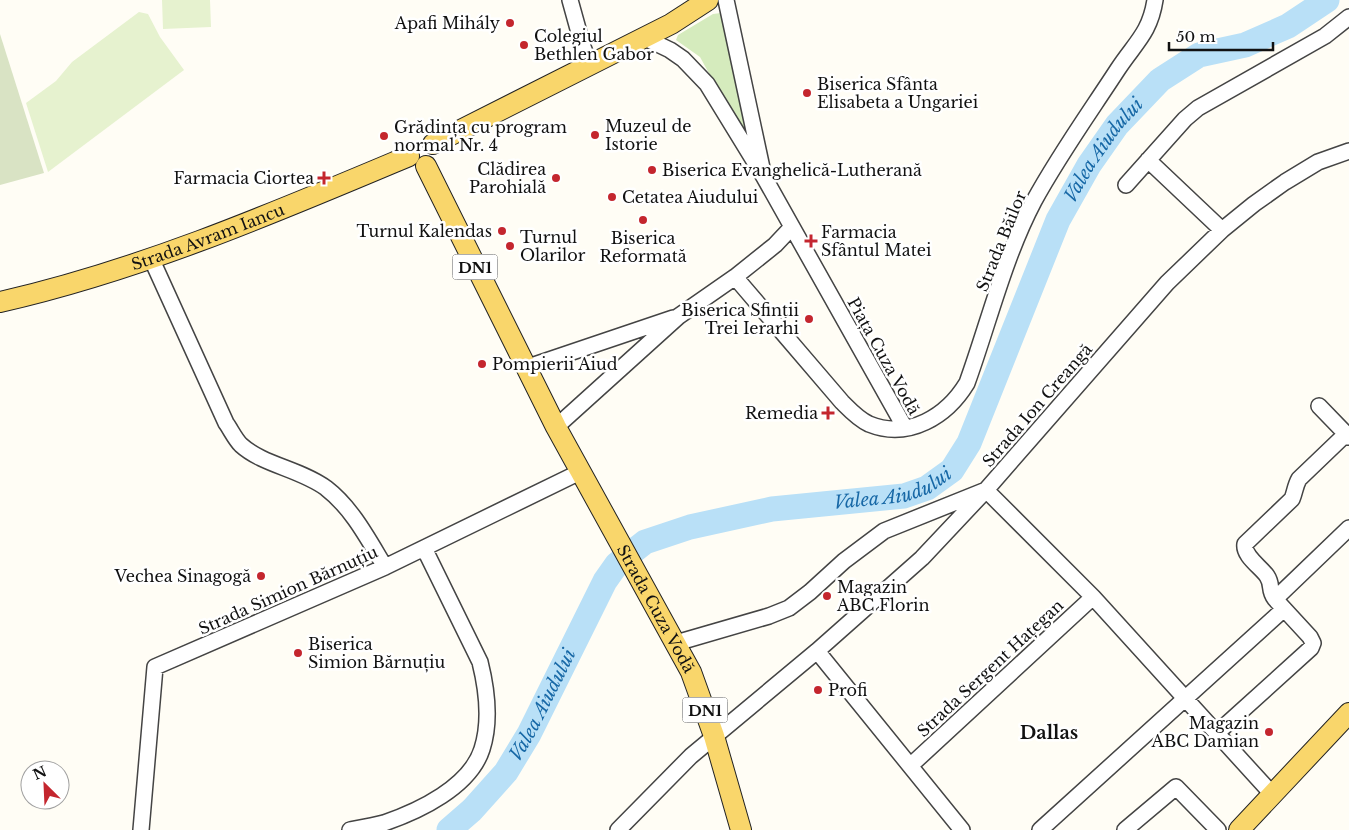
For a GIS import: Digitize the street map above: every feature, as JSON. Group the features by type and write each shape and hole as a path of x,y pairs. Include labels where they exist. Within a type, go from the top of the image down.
{"main road":[{"path":"418,161 434,161 436,153 433,144 645,38 708,0"},
{"name":"Strada Avram Iancu","path":"0,302 92,278 418,161"},
{"name":"DN1","path":"418,161 580,472"},
{"name":"Strada Cuza Vodă","path":"580,472 691,672 714,736 741,830"},
{"path":"1239,830 1349,713"}],"street":[{"path":"570,0 590,65"},
{"path":"726,0 764,176"},
{"name":"Strada Băilor","path":"905,428 916,427 939,414 950,406 967,383 999,288 1023,225 1035,200 1120,66 1148,28 1155,0"},
{"path":"1126,184 1185,119 1198,108 1325,36 1349,17"},
{"path":"645,38 684,59 707,84 764,176"},
{"name":"Strada Ion Creangă","path":"618,830 661,785 714,736 817,651 922,558 986,490 1167,283 1222,230 1285,182 1318,162 1349,151"},
{"path":"1148,160 1222,230"},
{"name":"Piața Cuza Vodă","path":"735,277 842,402 858,418 882,428 905,428 764,176"},
{"path":"556,427 679,316 735,277 775,245 792,227"},
{"path":"151,258 226,423 240,444 253,454 308,476 326,488 344,504 363,530 385,567"},
{"path":"525,368 679,316"},
{"path":"1218,733 1312,648 1313,643 1310,636 1270,594 1270,580 1246,552 1245,544 1292,499 1295,485 1299,480 1348,436 1320,406"},
{"name":"Strada Simion Bărnuțiu","path":"142,830 155,667 385,567 580,472"},
{"path":"676,643 790,608 844,561 884,532 986,490 1093,597 1186,697 1272,794"},
{"path":"1040,830 1186,697 1279,604 1349,528"},
{"path":"350,830 383,823 422,806 450,790 469,771 482,750 486,729 487,704 485,681 480,662 424,548"},
{"name":"Strada Sergent Hațegan","path":"910,766 1093,597"},
{"path":"817,651 962,830"},
{"path":"1125,830 1176,786 1218,830"}],"green space":[{"path":"162,0 210,0 211,27 163,29"},
{"path":"139,12 148,14 160,37 184,70 48,172 26,103 56,81 72,62"},
{"path":"721,13 725,16 752,132 743,135 700,57 676,40 678,35 713,14"},
{"path":"0,34 44,173 0,185"}],"waterway":[{"name":"Valea Aiudului","path":"449,830 472,810 506,772 529,734 605,581 617,564 645,542 690,527 772,509 904,496 927,488 952,470 969,443 1058,220 1089,165 1117,125 1160,80 1199,55 1245,45 1288,26 1327,0"}],"place":[{"name":"Apafi Mihály","path":"510,23"},
{"name":"Colegiul Bethlen Gabor","path":"524,45"},
{"name":"Biserica Sfânta Elisabeta a Ungariei","path":"807,93"},
{"name":"Muzeul de Istorie","path":"595,135"},
{"name":"Grădința cu program normal Nr. 4","path":"384,136"},
{"name":"Biserica Evanghelică-Lutherană","path":"652,170"},
{"name":"Farmacia Ciortea","path":"324,178"},
{"name":"Clădirea Parohială","path":"556,178"},
{"name":"Cetatea Aiudului","path":"612,197"},
{"name":"Biserica Reformată","path":"643,220"},
{"name":"Turnul Kalendas","path":"502,231"},
{"name":"Farmacia Sfântul Matei","path":"811,241"},
{"name":"Turnul Olarilor","path":"510,246"},
{"name":"Biserica Sfinții Trei Ierarhi","path":"809,319"},
{"name":"Pompierii Aiud","path":"482,364"},
{"name":"Remedia","path":"828,413"},
{"name":"Vechea Sinagogă","path":"261,576"},
{"name":"Magazin ABC Florin","path":"827,596"},
{"name":"Biserica Simion Bărnuțiu","path":"298,653"},
{"name":"Profi","path":"818,690"},
{"name":"Magazin ABC Damian","path":"1269,732"}],"district":[{"name":"Dallas","path":"1049,733"}]}
